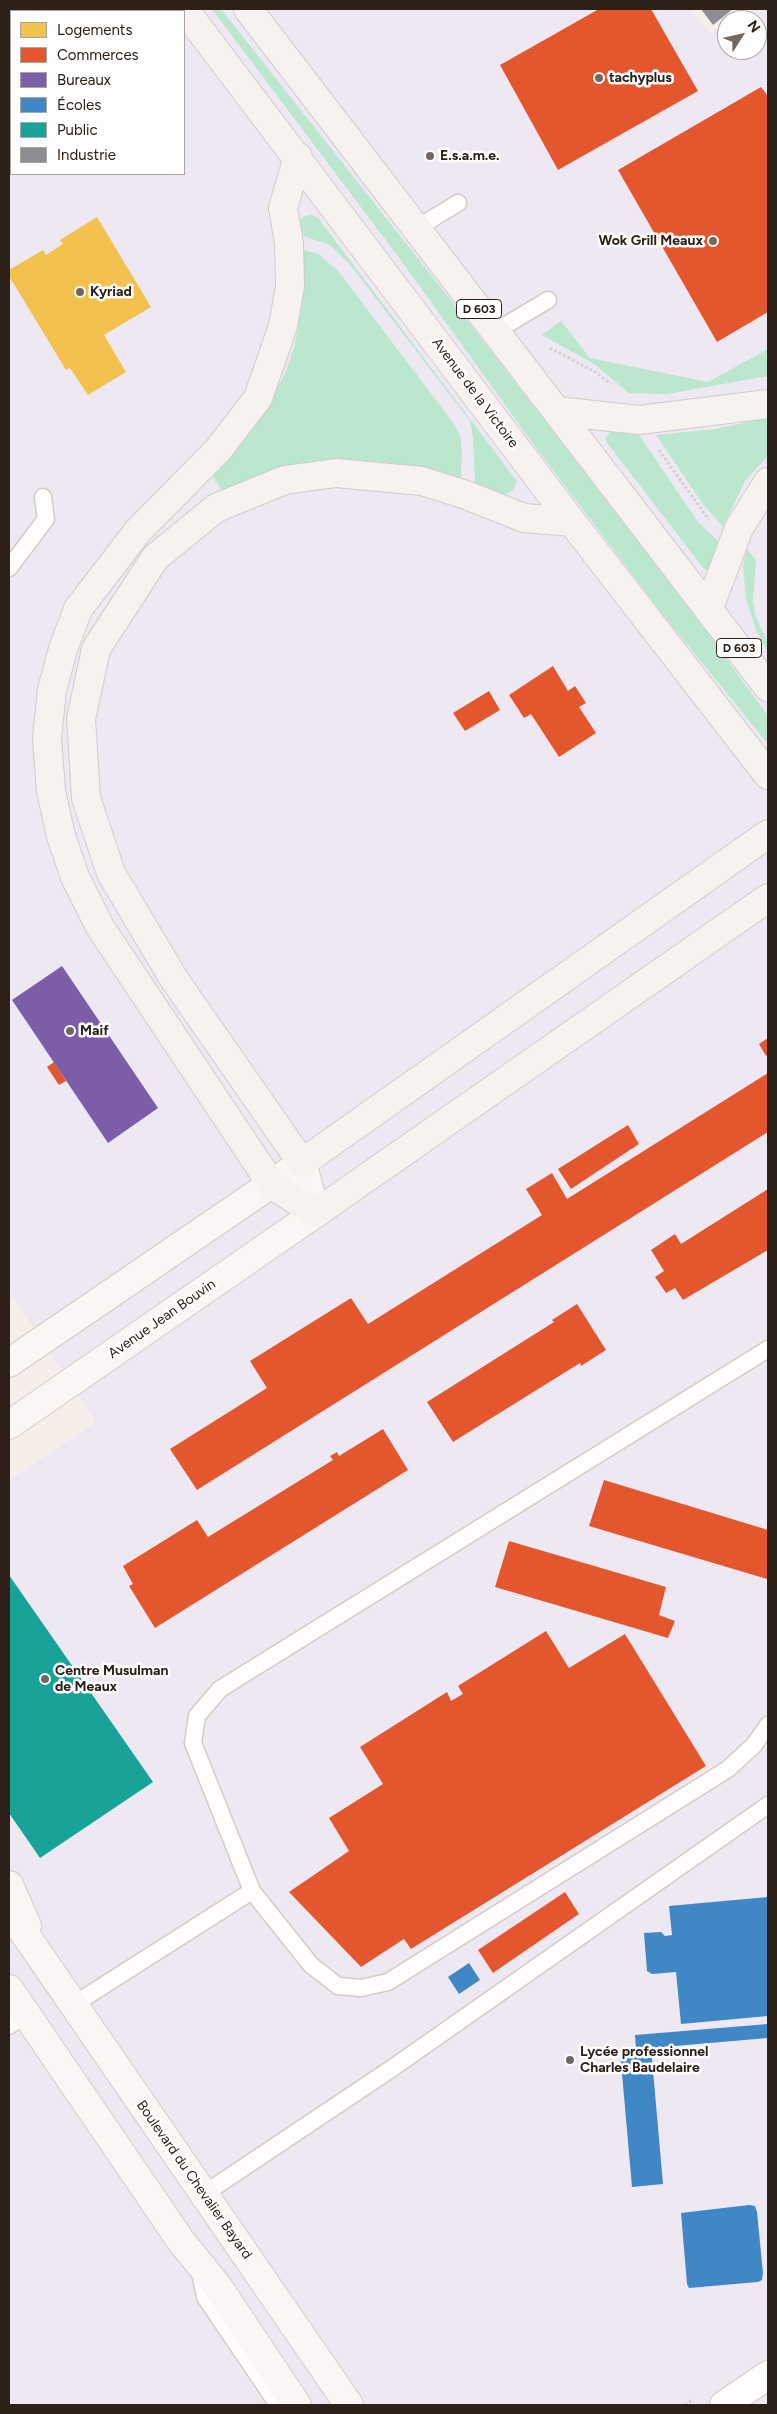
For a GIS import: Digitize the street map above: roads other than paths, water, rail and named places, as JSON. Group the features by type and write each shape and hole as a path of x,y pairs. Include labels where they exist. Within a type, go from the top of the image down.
{"main road":[{"name":"D 603","path":"248,9 709,608 768,688"},
{"name":"Avenue de la Victoire","path":"185,10 298,157 572,522 768,775"},
{"path":"298,157 283,208 289,243 290,286 283,326 258,398 218,450 138,531 78,609 63,649 52,690 47,738 51,791 61,836 75,877 100,927 272,1185 316,1213 768,898"},
{"path":"557,411 639,420 768,404"},
{"path":"572,522 524,518 466,495 422,481 336,472 285,480 216,508 155,558 96,649 81,719 86,798 111,872 174,979 302,1163 768,834"},
{"path":"709,608 740,528 768,482"}],"street":[{"path":"10,1357 272,1185 302,1163 316,1213"},
{"name":"Avenue Jean Bouvin","path":"9,1425 316,1213"},
{"name":"Boulevard du Chevalier Bayard","path":"9,1885 39,1955"},
{"name":"Boulevard du Chevalier Bayard","path":"9,1911 350,2405"},
{"path":"9,1989 17,2020 181,2241 219,2288 298,2405"},
{"path":"724,2405 768,2375"}],"lane":[{"path":"417,228 458,203"},
{"path":"496,331 548,300"},
{"path":"9,568 46,519 43,497"},
{"path":"768,1349 220,1689 197,1716 193,1743 252,1891 311,1965 338,1986 361,1988 388,1982 728,1769 754,1745 768,1725"},
{"path":"204,2194 391,2069 768,1805"},
{"path":"73,2005 252,1891"},
{"path":"198,2261 205,2297 278,2405"}],"place":[{"name":"tachyplus","path":"599,78"},
{"name":"E.s.a.m.e.","path":"430,156"},
{"name":"Wok Grill Meaux","path":"713,241"},
{"name":"Kyriad","path":"80,292"},
{"name":"Maif","path":"70,1031"},
{"name":"Centre Musulman de Meaux","path":"45,1679"},
{"name":"Lycée professionnel Charles Baudelaire","path":"570,2060"}]}
